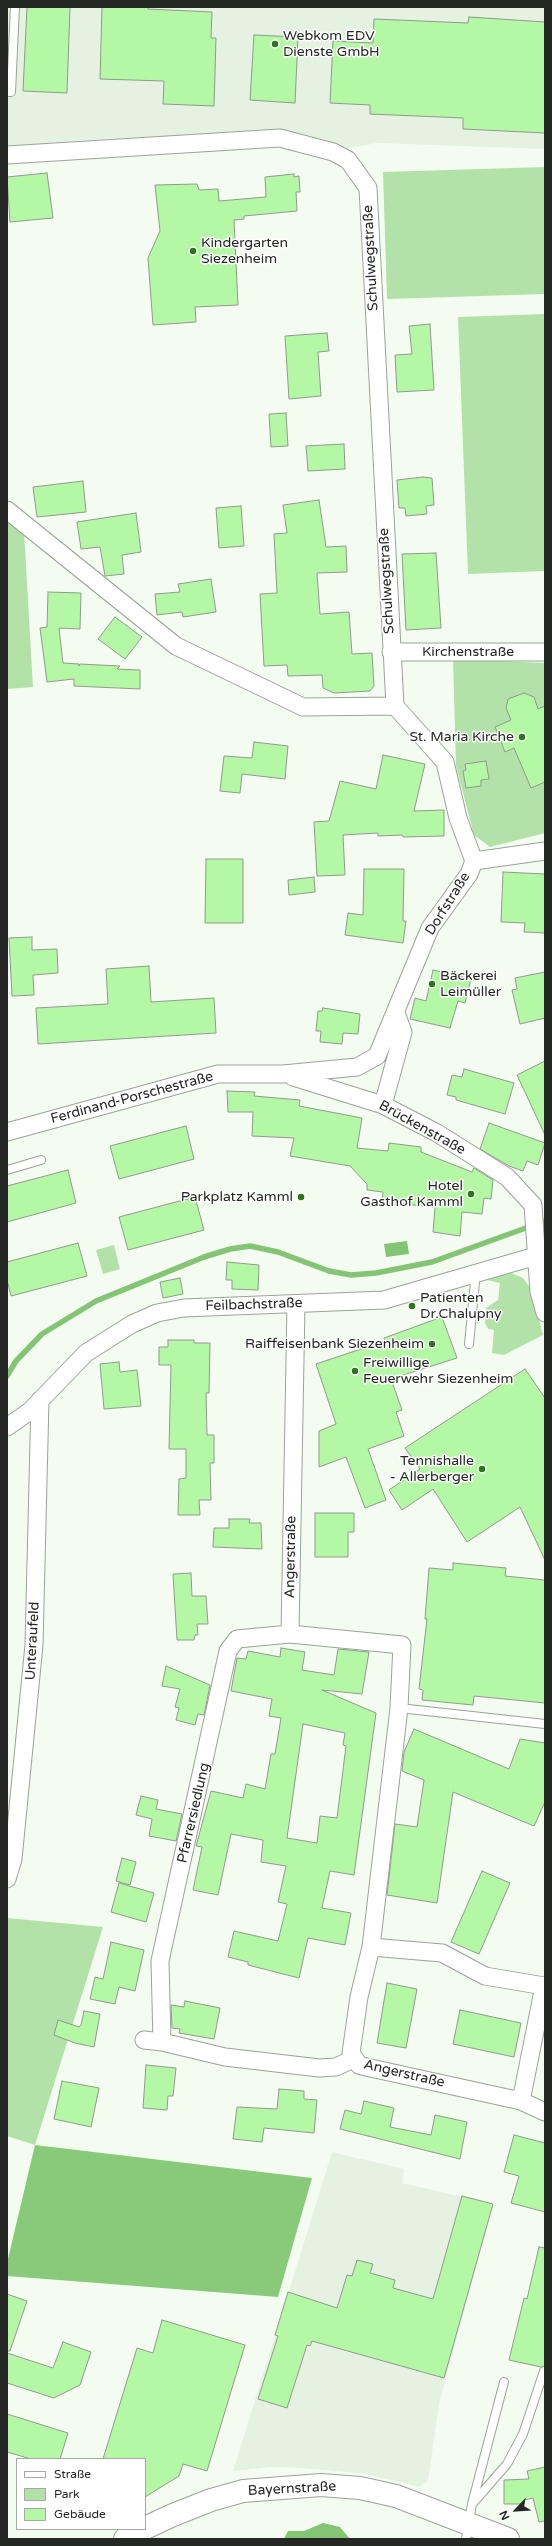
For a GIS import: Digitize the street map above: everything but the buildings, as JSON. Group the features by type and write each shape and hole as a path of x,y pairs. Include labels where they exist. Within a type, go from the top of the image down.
{"street":[{"name":"Schulwegstraße","path":"7,155 280,138 333,152 348,160 368,188 395,706"},
{"path":"7,510 176,646 303,707 395,706 445,762 458,818 474,861"},
{"name":"Kirchenstraße","path":"391,652 545,652"},
{"name":"Dorfstraße","path":"283,1074 357,1067 377,1056 430,928 469,874 474,861 545,851"},
{"path":"384,1105 403,1032 396,1013"},
{"name":"Ferdinand-Porschestraße","path":"7,1132 218,1074 283,1074"},
{"name":"Brückenstraße","path":"283,1074 384,1105 437,1133 507,1178 537,1206"},
{"path":"537,1206 536,1256 539,1292 545,1313"},
{"name":"Feilbachstraße","path":"7,1426 30,1411 86,1353 132,1324 157,1313 184,1308 384,1300 536,1256"},
{"name":"Angerstraße","path":"296,1304 290,1634 402,1645 399,1708 371,1947 350,2047 353,2059 366,2067 521,2101 545,2112"},
{"name":"Unteraufeld","path":"7,1879 13,1859 34,1645 40,1400"},
{"name":"Pfarrersiedlung","path":"162,2042 160,1961 228,1651 236,1639 290,1634"},
{"path":"371,1947 442,1953 485,1976 544,1986 521,2101"},
{"path":"144,2040 162,2042 225,2057 319,2068 336,2067 353,2059"},
{"name":"Bayernstraße","path":"146,2528 173,2514 211,2500 243,2491 321,2485 360,2488 396,2496 469,2522 508,2539"},
{"name":"Bayernstraße","path":"125,2539 142,2530"}],"lane":[{"path":"7,92 11,92 15,7"},
{"path":"7,1170 41,1160"},
{"path":"469,1344 475,1282 473,1275"},
{"path":"399,1708 545,1724"},
{"path":"469,2522 507,2464 523,2434 544,2371"},
{"path":"469,2522 504,2382"}],"shaded area":[{"path":"7,7 545,7 545,149 377,143 345,149 288,131 101,139 7,146"},
{"path":"407,1241 409,1254 386,1257 384,1244"},
{"path":"35,2145 312,2178 278,2297 7,2276 7,2263"},
{"path":"332,2152 404,2169 402,2183 493,2204 439,2404 428,2481 419,2487 366,2474 303,2468 273,2467 233,2471"},
{"path":"323,2523 340,2527 350,2539 284,2539 288,2531 304,2531"}],"green space":[{"path":"545,167 545,294 387,299 383,172"},
{"path":"545,314 545,571 468,574 458,317"},
{"path":"7,507 23,514 33,687 7,689"},
{"path":"453,659 545,663 545,833 490,847 474,835 456,766"},
{"path":"114,1245 120,1269 103,1274 96,1250"},
{"path":"511,1273 523,1278 532,1290 543,1335 504,1355 492,1353 494,1330 488,1329 485,1323 486,1308 498,1300 500,1283 487,1280"},
{"path":"7,1918 103,1927 35,2145 7,2136"}],"waterway":[{"path":"7,1376 16,1361 42,1334 96,1301 204,1257 230,1249 250,1246 278,1252 329,1271 351,1275 376,1273 432,1262 545,1221"}],"place":[{"name":"Webkom EDV Dienste GmbH","path":"275,44"},
{"name":"Kindergarten Siezenheim","path":"193,251"},
{"name":"St. Maria Kirche","path":"522,737"},
{"name":"Bäckerei Leimüller","path":"432,984"},
{"name":"Hotel Gasthof Kamml","path":"471,1194"},
{"name":"Parkplatz Kamml","path":"301,1197"},
{"name":"Patienten Dr.Chalupny","path":"412,1306"},
{"name":"Raiffeisenbank Siezenheim","path":"432,1344"},
{"name":"Freiwillige Feuerwehr Siezenheim","path":"355,1371"},
{"name":"Tennishalle - Allerberger","path":"482,1469"}]}
